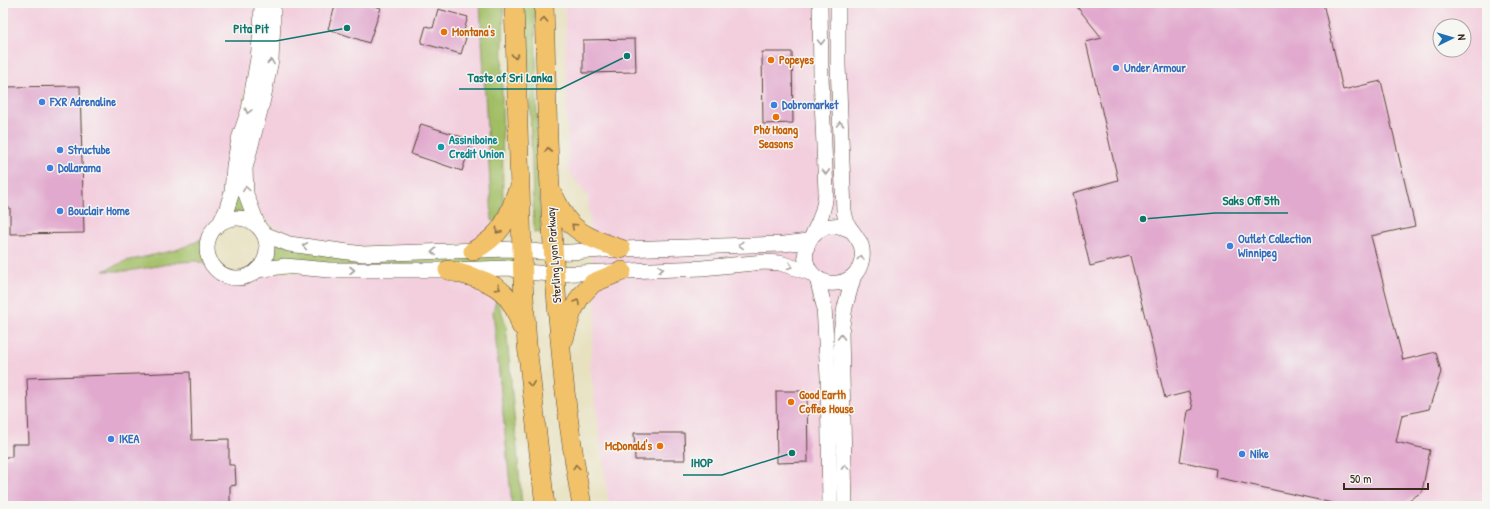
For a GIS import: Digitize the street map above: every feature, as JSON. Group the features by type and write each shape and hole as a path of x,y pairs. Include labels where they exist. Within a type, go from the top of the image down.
{"main road":[{"path":"514,3 522,272 527,345 545,506"},
{"name":"Sterling Lyon Parkway","path":"544,3 554,274 561,352 582,506"},
{"path":"473,251 487,243 498,232 509,215 519,183"},
{"path":"550,189 566,218 574,227 590,238 621,249"},
{"path":"448,270 488,282 504,292 517,312 527,345"},
{"path":"561,352 572,312 580,296 594,283 622,271"}],"street":[{"path":"262,3 258,58 249,110 239,139 234,166 232,192 226,212 208,240 208,255 214,267 221,273 230,277 239,278 252,274 257,270 262,264 266,255 267,244 246,194 245,168 263,99 271,60 273,3"},
{"path":"820,3 826,200 820,221 805,249 805,258 807,266 814,275 824,306 828,377 830,506"},
{"path":"257,270 285,266 329,270 448,270 510,268 522,272 554,274 702,268 764,262 780,263 814,275 824,282 840,283 848,280 860,267 862,248 858,239 847,224 844,211 838,65 838,3"},
{"path":"220,223 229,219 239,218 249,220 261,230 289,244 363,254 509,249 553,253 621,249 774,244 810,238 819,229 827,226 844,227 852,232"},
{"path":"845,506 841,332 845,306 854,275"}],"shaded area":[{"path":"3,3 262,3 220,223 213,231 196,242 176,250 126,261 196,261 214,267 221,273 230,277 239,278 252,274 448,270 504,292 493,311 512,506 3,506"},
{"path":"276,3 480,3 492,220 491,229 479,241 442,246 351,246 288,236 270,224 256,208 249,184"},
{"path":"565,3 1487,3 1487,506 609,506 590,365 596,316 588,198 568,170"}],"green space":[{"path":"480,3 504,3 502,81 503,205 496,225 492,220"},
{"path":"521,3 535,3 538,174 541,233 534,232 529,72"},
{"path":"237,186 246,212 231,213"},
{"path":"213,231 209,240 208,249 214,267 196,261 128,271 103,271 126,261 176,250 196,242"},
{"path":"266,239 363,254 509,249 522,272 263,263 267,250"},
{"path":"497,298 506,325 522,506 512,506 493,311"}],"building":[{"path":"336,3 365,3 381,8 369,43 328,29"},
{"name":"Outlet Collection Winnipeg","path":"1074,3 1323,3 1343,90 1381,81 1415,226 1371,236 1403,360 1436,352 1441,372 1429,409 1402,415 1396,442 1430,450 1422,492 1399,506 1346,506 1215,477 1216,469 1180,461 1188,411 1193,409 1189,392 1165,398 1130,256 1090,266 1073,193 1118,180 1086,42 1102,38"},
{"name":"Montana's","path":"438,9 468,17 462,37 466,38 461,54 421,43 426,26 433,28"},
{"path":"635,39 636,72 583,73 583,40"},
{"path":"762,52 792,52 793,123 763,124"},
{"path":"80,86 84,233 10,234 10,208 3,208 3,87"},
{"name":"Assiniboine Credit Union","path":"421,124 472,140 462,171 411,154"},
{"name":"IKEA","path":"190,372 192,440 229,439 229,465 235,465 236,485 230,486 230,506 3,506 3,457 12,457 12,444 29,444 27,378"},
{"path":"776,391 807,391 808,462 777,463"},
{"name":"McDonald's","path":"634,433 684,433 685,460 635,460"}],"place":[{"name":"Pita Pit","path":"347,28"},
{"name":"Montana's","path":"444,32"},
{"name":"Taste of Sri Lanka","path":"627,56"},
{"name":"Popeyes","path":"771,60"},
{"name":"Under Armour","path":"1116,68"},
{"name":"FXR Adrenaline","path":"42,102"},
{"name":"Dobromarket","path":"774,105"},
{"name":"Phở Hoang Seasons","path":"776,117"},
{"name":"Assiniboine Credit Union","path":"441,147"},
{"name":"Structube","path":"60,150"},
{"name":"Dollarama","path":"50,168"},
{"name":"Bouclair Home","path":"60,211"},
{"name":"Saks Off 5th","path":"1143,219"},
{"name":"Outlet Collection Winnipeg","path":"1230,246"},
{"name":"Good Earth Coffee House","path":"791,402"},
{"name":"IKEA","path":"111,439"},
{"name":"McDonald's","path":"660,446"},
{"name":"IHOP","path":"792,453"},
{"name":"Nike","path":"1242,454"}]}
